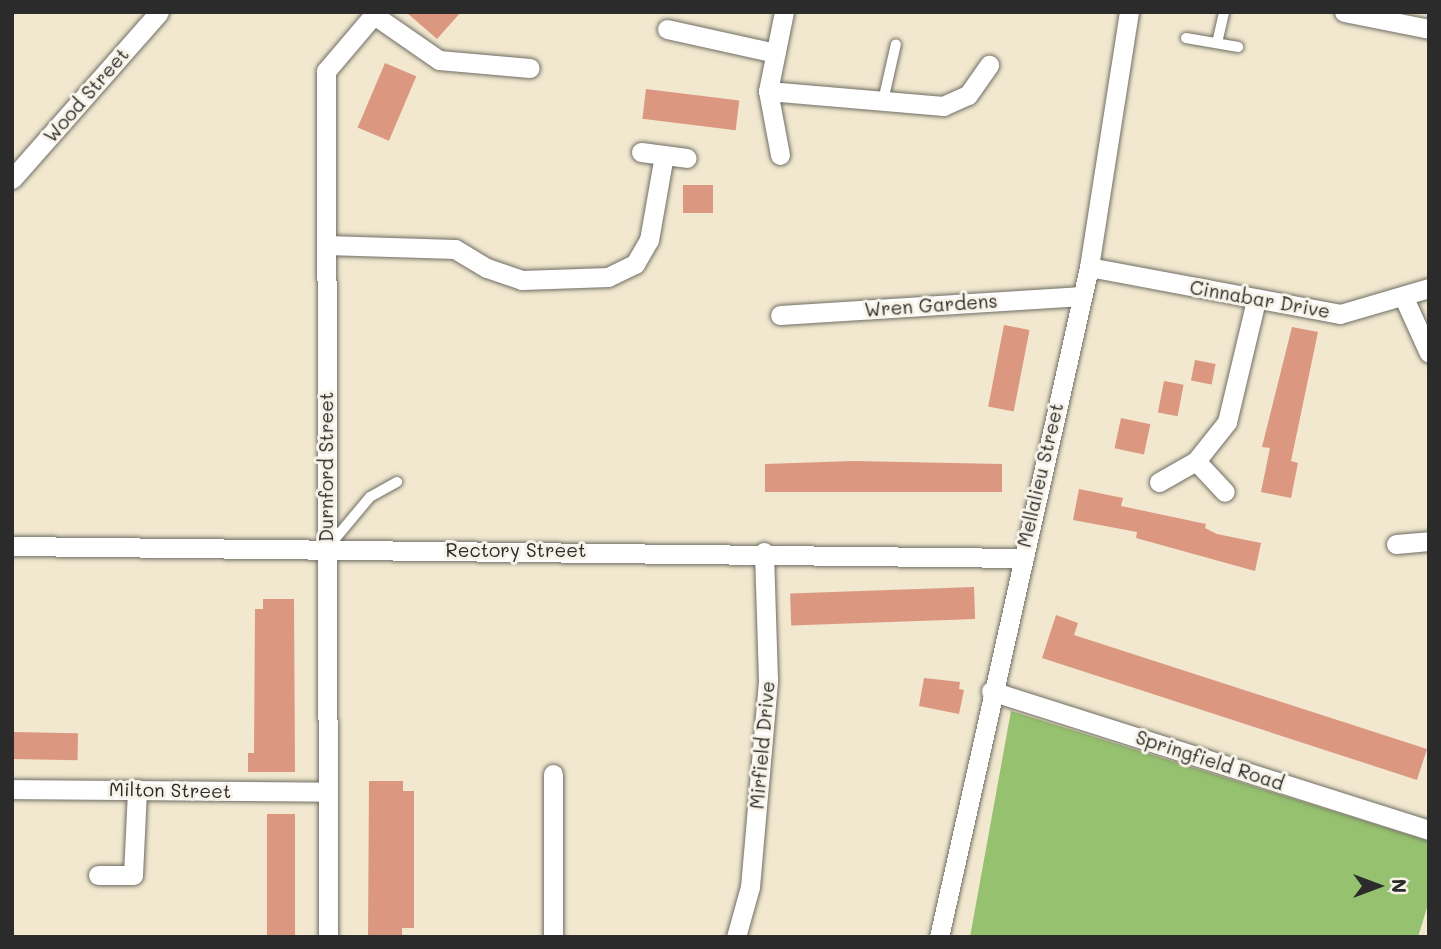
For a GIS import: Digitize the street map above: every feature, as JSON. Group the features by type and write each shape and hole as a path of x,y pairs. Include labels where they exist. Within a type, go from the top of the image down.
{"street":[{"name":"Wood Street","path":"12,178 159,12"},
{"path":"780,155 768,91 784,12"},
{"name":"Mellalieu Street","path":"939,937 1020,558 1088,267 1129,12"},
{"path":"1344,12 1429,29"},
{"path":"375,14 439,60 530,68"},
{"name":"Durnford Street","path":"328,937 326,71 375,14"},
{"path":"667,29 775,53"},
{"path":"768,91 931,106 953,104 968,95 989,65"},
{"path":"641,152 687,159"},
{"path":"326,246 455,249 501,275 522,280 608,277 635,264 649,240 664,155"},
{"name":"Cinnabar Drive","path":"1088,267 1340,314 1404,298 1429,288"},
{"name":"Wren Gardens","path":"780,315 1082,296"},
{"path":"1404,298 1429,353"},
{"path":"1158,482 1196,461 1227,422 1256,300"},
{"path":"1196,461 1224,492"},
{"path":"1396,544 1429,541"},
{"name":"Rectory Street","path":"12,546 764,552 1020,558"},
{"name":"Mirfield Drive","path":"736,937 750,887 768,680 764,552"},
{"name":"Springfield Road","path":"991,691 1429,830"},
{"path":"553,774 553,937"},
{"name":"Milton Street","path":"12,789 327,792"},
{"path":"98,875 133,875 137,789"}],"lane":[{"path":"1217,43 1224,12"},
{"path":"1186,37 1238,47"},
{"path":"883,101 896,44"},
{"path":"326,549 370,497 397,482"}],"green space":[{"path":"1011,711 1429,841 1429,901 1418,937 970,937"}],"building":[{"path":"406,12 461,12 437,39"},
{"path":"385,63 416,76 389,141 358,127"},
{"path":"646,89 739,100 736,130 642,119"},
{"path":"683,185 713,185 713,213 683,213"},
{"path":"1004,325 1030,330 1014,411 988,406"},
{"path":"1292,327 1318,332 1291,461 1298,463 1291,498 1261,492 1270,448 1262,447"},
{"path":"1195,360 1216,364 1212,385 1191,381"},
{"path":"1164,381 1184,385 1178,416 1158,412"},
{"path":"1121,418 1150,424 1144,455 1115,448"},
{"path":"853,461 1002,464 1002,492 765,492 765,464"},
{"path":"1079,489 1123,498 1121,506 1206,524 1205,528 1217,534 1261,543 1255,571 1136,538 1137,532 1073,520"},
{"path":"974,587 975,619 791,625 790,593"},
{"path":"263,599 294,599 295,772 248,772 248,753 254,753 255,609 263,609"},
{"path":"1056,615 1078,623 1074,635 1427,749 1417,780 1042,658"},
{"path":"924,678 960,682 959,689 964,690 959,714 919,706"},
{"path":"12,732 78,733 78,760 12,759"},
{"path":"369,781 403,781 403,791 414,791 414,928 402,928 402,937 368,937"},
{"path":"267,814 295,814 295,937 267,937"}]}
